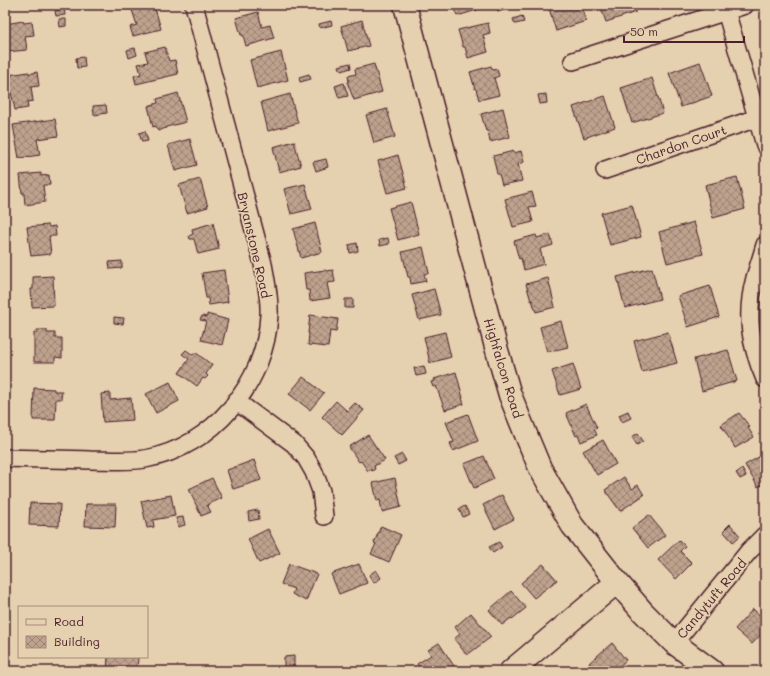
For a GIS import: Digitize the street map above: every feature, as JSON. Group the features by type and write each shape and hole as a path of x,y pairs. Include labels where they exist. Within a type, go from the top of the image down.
{"street":[{"name":"Bryanstone Road","path":"5,458 122,460 145,459 163,454 200,436 219,422 249,384 259,366 264,350 269,315 268,296 263,264 194,5"},
{"name":"Highfalcon Road","path":"405,5 496,347 510,395 540,468 557,500 585,543 617,582 642,611 674,643 712,671"},
{"path":"574,61 745,5"},
{"path":"726,11 765,145"},
{"name":"Chardon Court","path":"605,170 756,118"},
{"path":"765,245 760,279 750,311 749,327 758,364 765,379"},
{"path":"236,401 294,444 306,458 314,472 321,491 324,516"},
{"name":"Candytuft Road","path":"674,643 749,551 765,535"},
{"path":"511,671 617,582"}],"building":[{"path":"154,5 161,29 133,36 130,27 137,25 132,10"},
{"path":"454,5 475,5 477,10 457,16"},
{"path":"496,5 520,5 498,12"},
{"path":"548,5 581,5 586,21 556,31"},
{"path":"600,5 634,5 636,12 606,22"},
{"path":"64,9 65,15 56,16 55,11"},
{"path":"258,12 262,27 270,25 274,38 246,46 236,18"},
{"path":"522,16 524,22 515,24 513,19"},
{"path":"59,19 66,19 66,26 60,27"},
{"path":"362,20 369,46 348,51 341,26"},
{"path":"23,21 24,23 32,22 34,35 25,36 27,50 6,52 5,24"},
{"path":"331,21 332,25 320,28 319,24"},
{"path":"488,23 490,33 483,35 488,52 468,58 458,30"},
{"path":"165,47 169,61 175,60 178,74 136,84 134,76 141,74 138,64 148,62 145,52"},
{"path":"135,48 137,55 129,58 127,50"},
{"path":"281,52 288,80 257,88 250,60"},
{"path":"84,57 85,67 77,68 76,58"},
{"path":"700,62 712,96 681,107 669,73"},
{"path":"350,63 351,68 341,71 339,66"},
{"path":"374,64 382,92 354,100 347,82 349,81 348,76 356,74 355,69"},
{"path":"491,66 493,70 497,69 499,76 494,78 499,95 479,100 470,72"},
{"path":"29,72 29,74 37,72 39,86 31,87 33,101 27,102 28,108 15,110 10,92 8,75"},
{"path":"309,74 311,79 300,82 299,77"},
{"path":"652,78 663,113 632,123 621,88"},
{"path":"344,83 348,96 339,98 335,86"},
{"path":"178,93 186,122 166,127 158,131 156,126 153,127 148,106 158,103 157,99"},
{"path":"290,94 298,123 268,131 261,102"},
{"path":"546,94 547,103 540,104 538,95"},
{"path":"605,96 615,127 584,138 573,107"},
{"path":"106,105 107,113 94,115 93,106"},
{"path":"503,108 510,137 490,142 488,131 486,131 481,114"},
{"path":"387,109 395,137 374,143 366,115"},
{"path":"55,119 58,136 37,139 40,155 19,158 13,125"},
{"path":"145,131 148,141 142,142 139,133"},
{"path":"190,139 197,165 175,171 168,145"},
{"path":"294,141 301,166 279,172 273,147"},
{"path":"514,151 514,153 521,151 524,162 518,164 522,181 502,185 499,174 497,174 493,156"},
{"path":"398,155 407,188 387,193 378,161"},
{"path":"326,159 328,167 316,171 313,162"},
{"path":"41,173 41,176 49,175 50,185 43,185 45,202 25,205 20,175"},
{"path":"737,177 745,209 713,218 705,185"},
{"path":"200,179 208,207 187,213 179,185"},
{"path":"305,184 312,209 291,214 284,189"},
{"path":"532,192 536,206 529,207 533,222 513,227 505,199"},
{"path":"411,202 419,234 398,240 389,208"},
{"path":"632,205 641,237 610,245 601,213"},
{"path":"694,222 703,254 667,263 659,232"},
{"path":"213,223 219,249 198,254 194,239 190,239 189,236 193,234 192,229"},
{"path":"315,223 322,252 301,258 293,229"},
{"path":"48,225 49,227 55,226 56,236 49,236 51,254 31,256 27,227"},
{"path":"550,234 553,245 540,249 544,264 524,270 514,241 536,235 537,238"},
{"path":"388,238 389,244 380,246 379,240"},
{"path":"357,243 358,251 350,253 349,245"},
{"path":"423,247 429,273 424,274 426,281 411,284 402,252"},
{"path":"122,261 122,268 110,269 109,262"},
{"path":"652,268 660,299 625,308 617,277"},
{"path":"224,270 228,302 209,305 208,298 206,298 202,273"},
{"path":"333,270 335,282 327,283 330,298 310,301 309,290 306,290 304,273"},
{"path":"53,276 54,306 32,307 31,289 33,289 33,277"},
{"path":"548,278 555,307 536,312 526,284"},
{"path":"710,286 719,317 688,327 678,296"},
{"path":"434,289 441,315 419,320 412,295"},
{"path":"345,299 353,299 353,308 345,308"},
{"path":"207,314 228,320 222,345 201,340 206,321 200,320 202,316 207,317"},
{"path":"310,315 338,319 336,332 330,331 328,347 308,345"},
{"path":"114,317 124,318 123,324 114,323"},
{"path":"561,321 568,347 547,352 540,327"},
{"path":"37,330 47,330 47,333 55,333 55,338 62,338 62,358 55,357 55,362 34,362 34,333 37,333"},
{"path":"445,332 451,357 430,363 424,337"},
{"path":"668,332 677,363 642,372 634,341"},
{"path":"186,350 193,355 195,352 212,365 206,374 208,376 205,379 203,378 197,386 179,373 189,359 182,354"},
{"path":"728,350 737,381 702,391 694,359"},
{"path":"573,364 581,389 560,395 552,371"},
{"path":"424,366 426,374 416,376 414,368"},
{"path":"456,372 464,404 445,410 436,386 433,387 431,382 435,381 434,379"},
{"path":"303,377 324,393 310,410 289,394"},
{"path":"170,382 179,401 156,413 146,394"},
{"path":"34,388 62,391 61,399 56,399 55,420 33,420"},
{"path":"110,393 110,400 131,398 133,420 103,422 101,394"},
{"path":"336,401 347,411 355,403 364,410 342,435 322,417"},
{"path":"586,404 597,428 594,429 597,435 581,442 578,435 576,436 566,413"},
{"path":"628,411 631,418 622,422 619,415"},
{"path":"739,413 750,427 748,428 754,437 735,448 721,425"},
{"path":"468,414 478,441 453,451 450,443 454,442 446,422"},
{"path":"638,433 643,441 637,445 632,437"},
{"path":"368,435 385,460 374,466 375,469 372,471 370,469 368,471 361,461 359,462 349,447"},
{"path":"603,440 616,464 597,475 583,451"},
{"path":"402,454 406,461 398,465 394,458"},
{"path":"764,454 765,483 758,487 745,465"},
{"path":"484,456 494,479 474,488 464,464"},
{"path":"254,460 261,480 233,489 227,470"},
{"path":"742,469 746,476 740,479 736,473"},
{"path":"624,477 632,489 638,485 644,495 620,511 605,490"},
{"path":"212,478 222,498 207,505 211,512 201,516 189,489"},
{"path":"395,478 401,507 382,512 380,500 377,501 373,483"},
{"path":"171,495 175,516 153,520 154,527 147,528 141,501"},
{"path":"502,495 514,519 495,529 483,505"},
{"path":"30,503 60,504 59,526 29,525"},
{"path":"86,504 116,504 115,527 85,526"},
{"path":"465,506 469,514 463,517 459,509"},
{"path":"258,510 259,519 249,521 248,512"},
{"path":"649,515 665,535 648,548 632,528"},
{"path":"183,517 185,525 178,527 176,518"},
{"path":"730,524 740,536 733,542 723,531"},
{"path":"381,526 401,535 389,562 371,554 376,544 374,543"},
{"path":"268,529 280,553 259,563 248,539"},
{"path":"679,540 685,546 680,551 692,563 676,579 658,560"},
{"path":"499,542 502,547 493,553 489,547"},
{"path":"289,564 317,574 306,601 292,594 294,589 281,584"},
{"path":"359,564 367,583 339,594 331,574"},
{"path":"543,564 557,580 534,598 521,583"},
{"path":"376,570 381,578 374,583 369,575"},
{"path":"511,591 526,608 502,625 489,610"},
{"path":"753,609 765,620 765,630 752,644 735,629"},
{"path":"471,613 491,637 467,655 454,639 460,634 455,627"},
{"path":"439,643 454,666 446,671 422,671 417,664 431,655 428,650"},
{"path":"612,643 626,660 614,671 595,671 589,663"},
{"path":"294,656 294,669 284,669 284,657"},
{"path":"108,658 138,658 137,671 107,671"}]}
